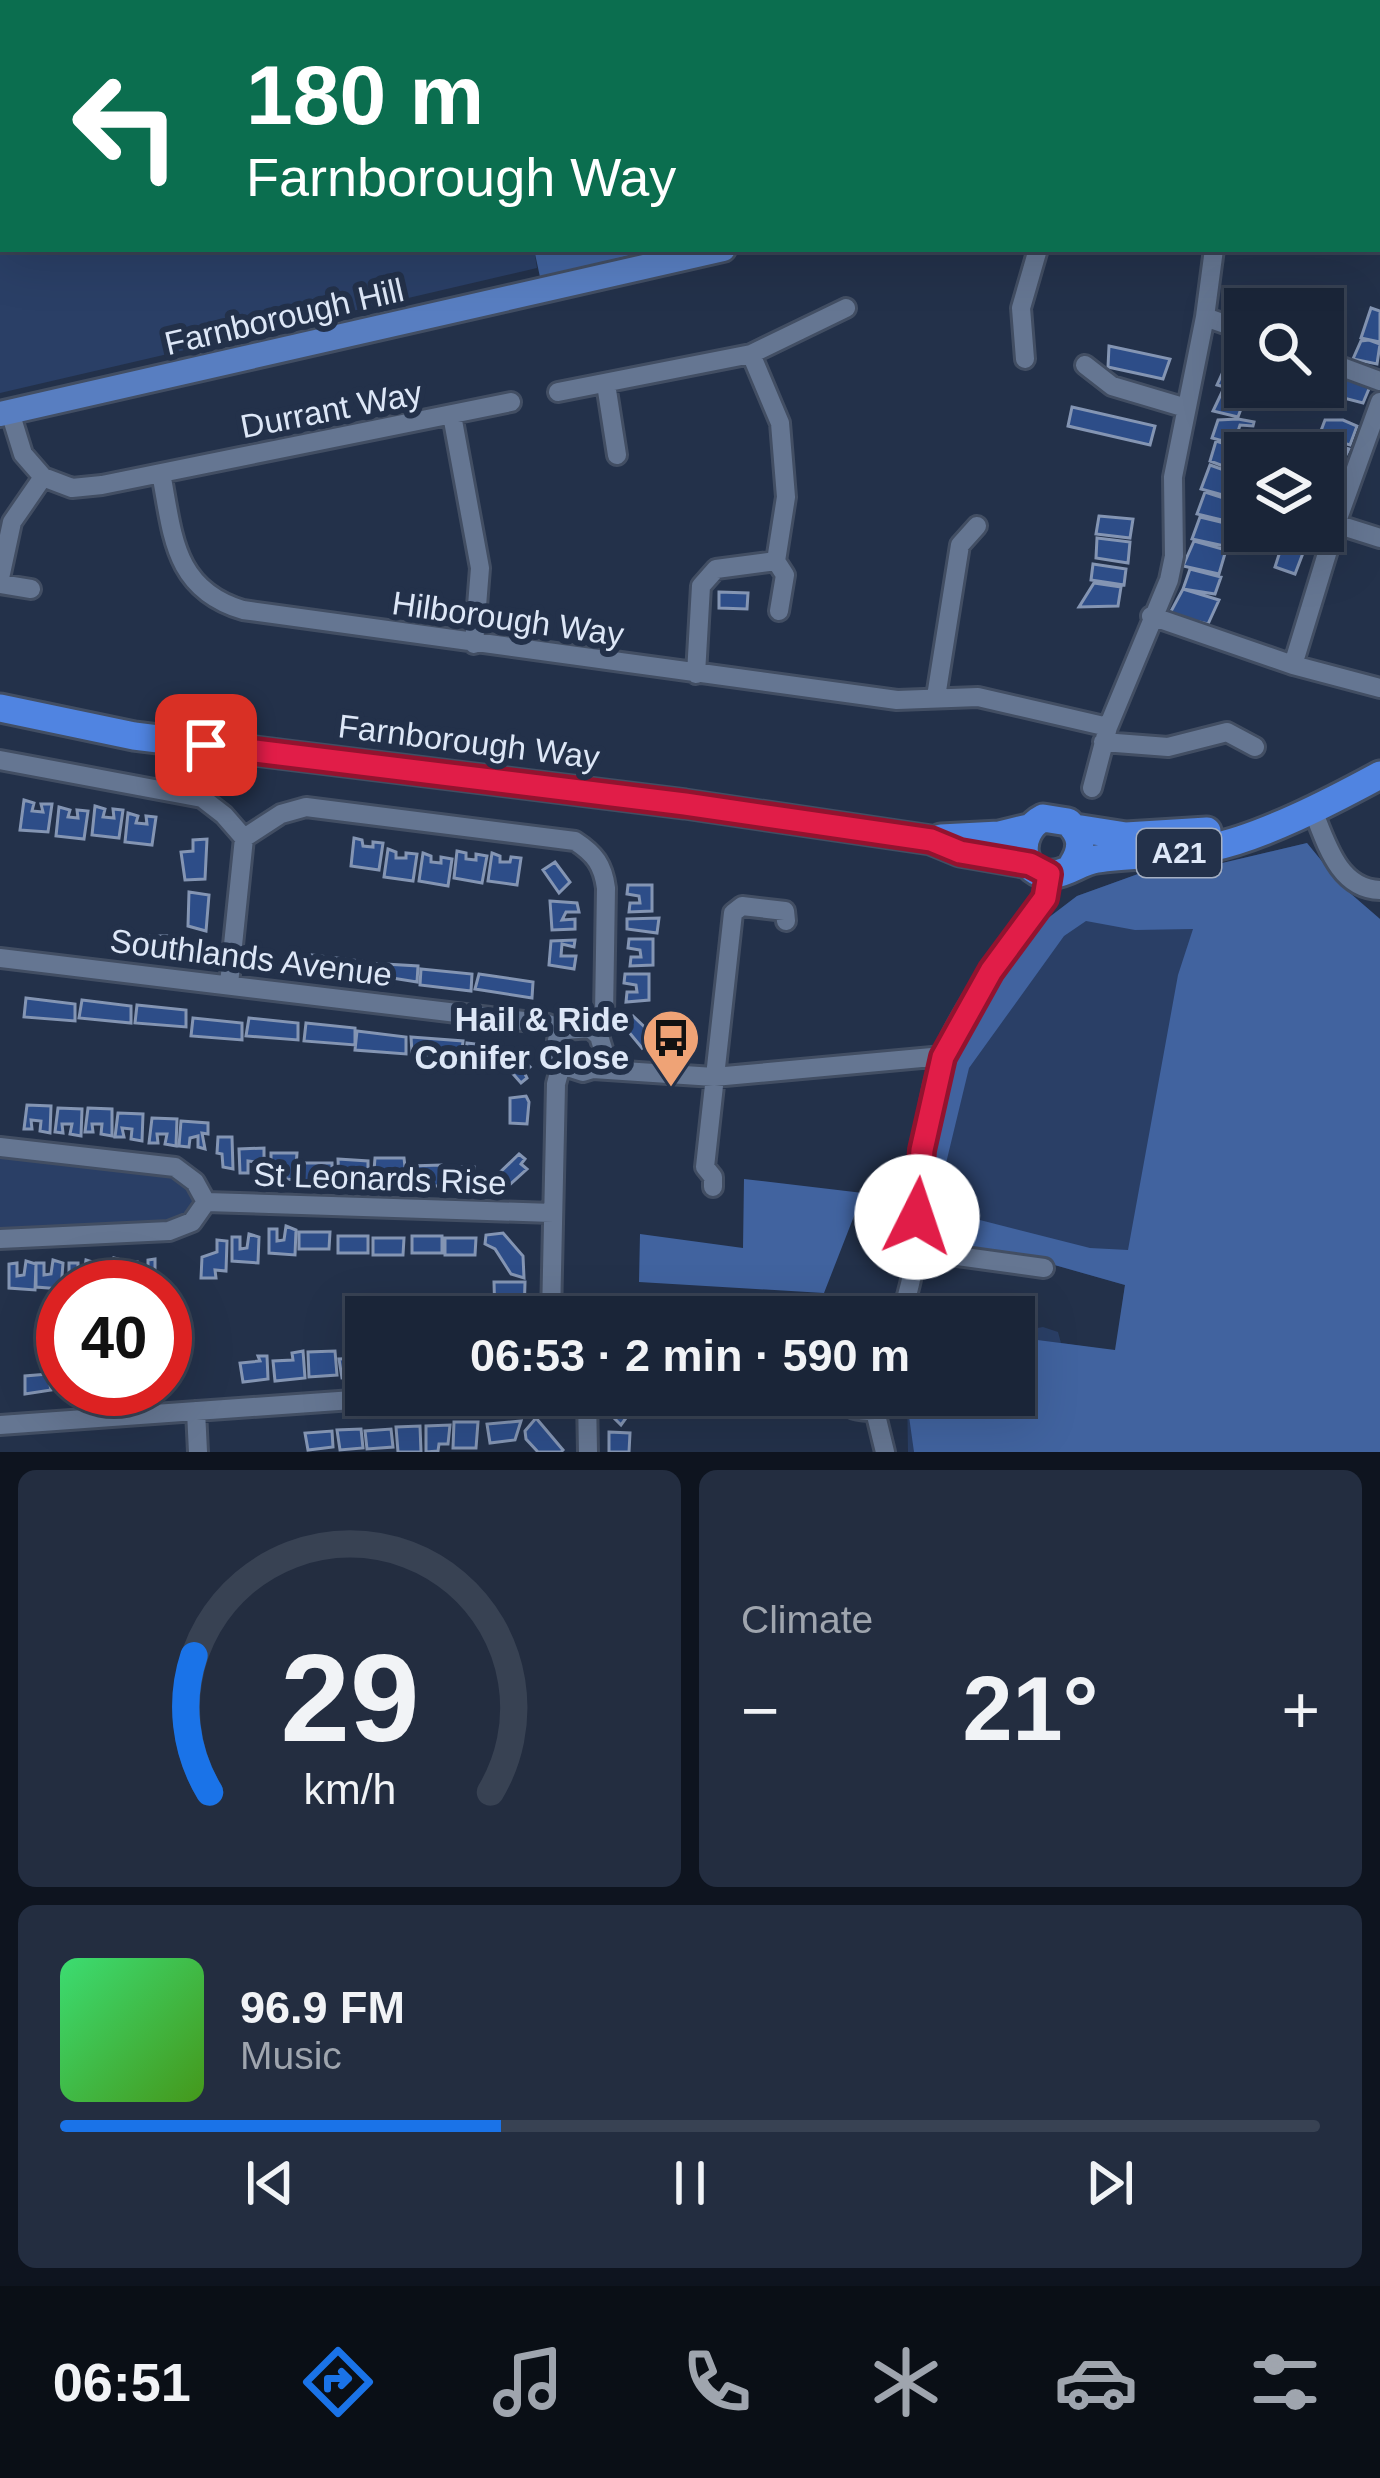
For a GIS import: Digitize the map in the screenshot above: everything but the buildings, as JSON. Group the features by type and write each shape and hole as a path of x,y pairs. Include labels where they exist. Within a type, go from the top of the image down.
{"highway":[{"name":"Farnborough Way","path":"0,708 152,738 685,804 931,840 1028,828"},
{"name":"Farnborough Way","path":"931,840 960,852 1051,868 1209,848 1252,837 1380,776"},
{"path":"1052,817 1075,828 1081,846 1051,868 1023,846 1028,828 1052,817"},
{"name":"Farnborough Way","path":"1075,828 1114,836 1149,836 1280,821"}],"main road":[{"name":"Farnborough Hill","path":"5,413 709,252"}],"street":[{"path":"1025,359 1021,308 1037,252"},
{"path":"1092,788 1106,734 1169,580 1174,556 1173,477 1214,252"},
{"path":"558,392 751,354 846,308"},
{"path":"1205,316 1224,324"},
{"path":"751,354 779,423 786,497 776,561 785,575 779,611"},
{"path":"1085,365 1112,386 1186,408"},
{"path":"1344,368 1380,381"},
{"path":"606,384 617,454"},
{"name":"Durrant Way","path":"43,477 80,488 511,402"},
{"path":"1344,502 1380,402"},
{"path":"5,413 23,454 43,477 12,522 0,581 31,589"},
{"path":"452,415 480,568 473,644"},
{"name":"Hilborough Way","path":"161,473 180,560 212,597 243,610 897,700 978,697 1168,747 1227,732 1255,746"},
{"path":"935,697 960,545 977,526"},
{"path":"1344,527 1380,538"},
{"path":"1293,665 1327,552"},
{"path":"696,674 701,586 716,569 776,561"},
{"path":"1151,616 1293,665 1380,688"},
{"path":"0,760 202,798 224,815 244,838 229,984"},
{"path":"244,838 281,814 306,807 575,841 594,854 606,888 604,1015 599,1036"},
{"path":"1312,808 1352,884 1380,890"},
{"path":"904,1296 914,1250 922,1150 943,1057 991,971 1045,898 1051,868"},
{"path":"713,1187 713,1177 705,1167 733,913 742,906 785,911 785,921"},
{"name":"Southlands Avenue","path":"0,958 548,1024 565,1030"},
{"path":"551,1296 556,1084 561,1065 557,1040 565,1030 590,1028 599,1036 603,1048 593,1069"},
{"path":"561,1065 572,1070 714,1077 943,1057"},
{"name":"St Leonards Rise","path":"0,1147 176,1167 195,1181 206,1202"},
{"name":"St Leonards Rise","path":"206,1202 553,1213"},
{"name":"St Leonards Rise","path":"0,1239 169,1231 192,1222 206,1202"},
{"path":"914,1250 1044,1268"},
{"path":"0,1425 345,1400"},
{"path":"196,1411 199,1452"},
{"path":"588,1416 588,1452"},
{"path":"878,1416 885,1452"}],"shaded area":[{"path":"0,252 534,252 537,268 0,393"},
{"path":"535,252 644,252 540,277"},
{"path":"1307,843 1343,887 1380,919 1380,1452 908,1452 907,1416 1035,1416 1035,1328 1058,1332 1061,1343 1116,1351 1125,1285 1051,1264 924,1246 933,1106 958,1042 1035,928 1077,896 1138,874 1218,864"},
{"path":"1307,843 1343,887 1380,919 1380,1452 914,1452 909,1416 1035,1416 1035,1340 1115,1350 1125,1285 1051,1264 940,1250 972,1218 1090,1248 1128,1250 1178,975 1193,929 1135,930 1086,921 1064,936 969,1068 927,1242 933,1106 958,1042 1035,928 1077,896 1138,874 1218,864"},
{"path":"0,1153 173,1174 190,1186 197,1202 189,1216 168,1225 0,1233"},
{"path":"744,1179 863,1193 824,1293 639,1282 640,1234 743,1248"}],"place":[{"name":"Hail & Ride Conifer Close","path":"671,1089"}],"route":[{"path":"206,745 685,804 931,840 960,852 1030,864 1049,874 1045,898 991,971 943,1057 922,1150 917,1217"}]}
